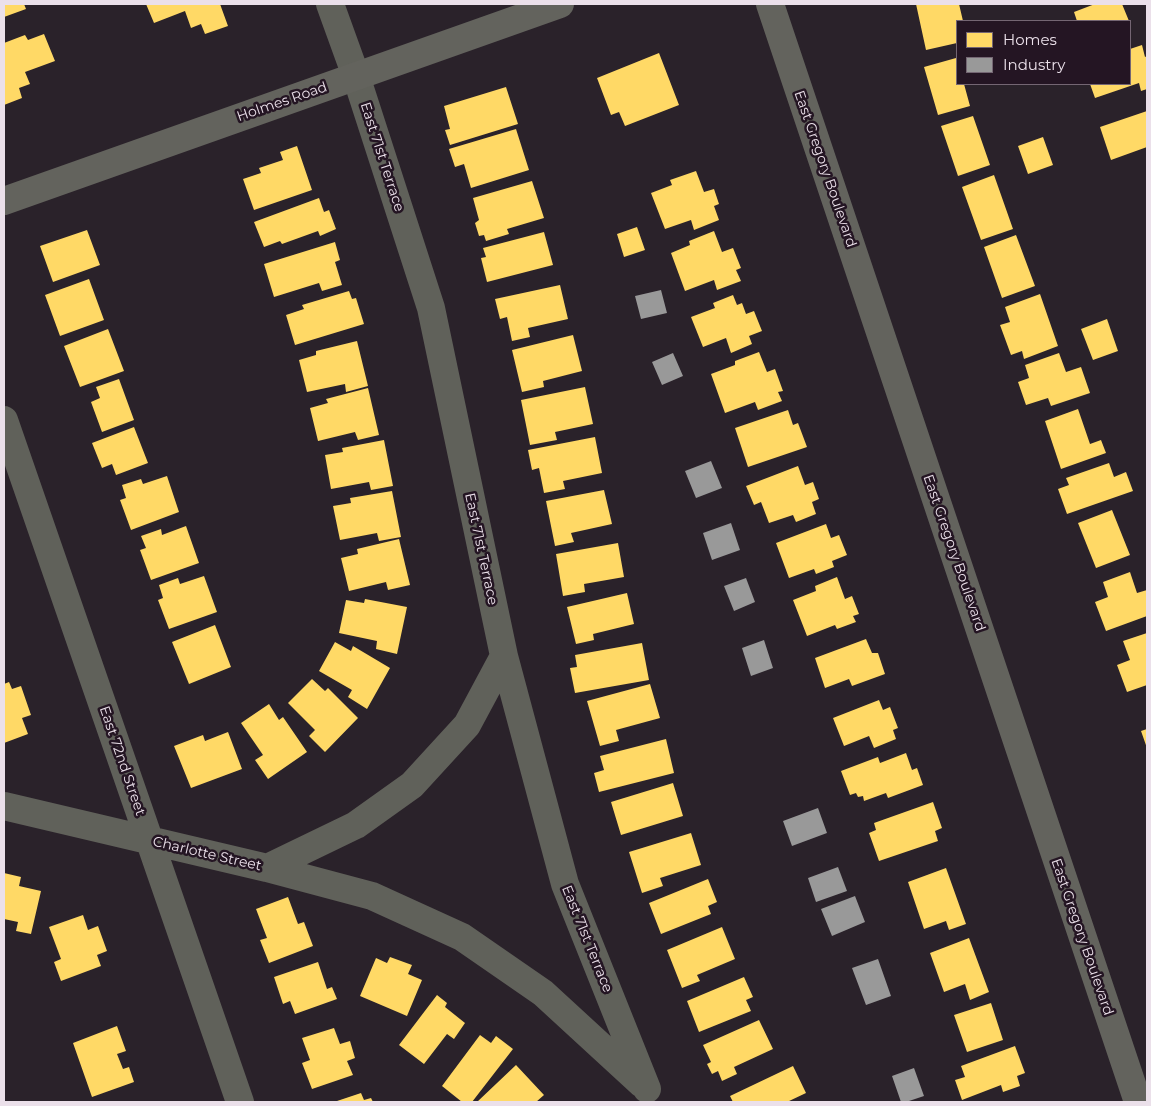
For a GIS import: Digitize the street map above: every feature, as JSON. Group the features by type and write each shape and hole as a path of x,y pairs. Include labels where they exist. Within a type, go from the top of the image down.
{"main road":[{"name":"Holmes Road","path":"4,201 560,4"},
{"name":"East Gregory Boulevard","path":"770,4 1138,1102"}],"street":[{"name":"East 71st Terrace","path":"330,4 356,76 431,308 504,656 565,884 650,1096"},
{"name":"East 72nd Street","path":"4,420 240,1102"},
{"name":"Charlotte Street","path":"4,806 267,868 356,826 412,785 467,725 504,656"},
{"name":"East 71st Terrace","path":"267,868 372,896 462,937 543,993 650,1096"}],"building: Homes":[{"path":"4,4 24,4 26,9 4,17"},
{"path":"146,4 220,4 228,26 205,34 201,24 191,28 185,11 154,23"},
{"path":"916,4 959,4 963,20 956,20 956,43 926,50"},
{"path":"1095,4 1122,4 1129,20 1077,20 1074,12"},
{"path":"44,34 55,61 25,72 30,84 19,88 22,98 4,105 4,43 25,35 28,40"},
{"path":"1142,45 1145,57 1147,56 1147,89 1141,91 1139,83 1095,98 1090,85 1131,85 1131,49"},
{"path":"659,53 679,105 625,126 619,112 611,115 597,78"},
{"path":"956,58 956,85 964,85 970,106 938,115 924,67"},
{"path":"506,87 518,124 450,145 445,130 450,129 444,106"},
{"path":"1147,111 1147,147 1111,160 1100,127"},
{"path":"973,116 990,165 958,176 941,126"},
{"path":"516,129 529,170 471,188 464,164 455,167 449,149"},
{"path":"1043,137 1053,165 1028,174 1018,146"},
{"path":"297,146 312,190 254,210 243,179 261,173 259,168 283,160 280,152"},
{"path":"696,171 704,192 714,189 719,204 714,206 719,220 694,230 691,220 665,229 651,193 672,185 670,180"},
{"path":"994,175 1013,229 981,240 962,187"},
{"path":"532,181 544,218 507,229 509,234 486,241 484,235 479,236 475,223 479,220 473,198"},
{"path":"319,198 324,212 329,210 336,229 320,236 318,231 282,244 280,241 264,247 254,222"},
{"path":"637,227 645,250 624,257 617,234"},
{"path":"87,230 100,265 53,282 40,246"},
{"path":"714,231 722,252 733,248 741,268 736,270 741,281 717,290 714,280 685,291 671,253 690,245 689,241"},
{"path":"544,232 553,265 487,282 481,258 486,257 483,248"},
{"path":"1016,235 1035,286 1002,298 984,247"},
{"path":"335,242 340,260 335,262 342,285 322,291 319,283 274,297 264,264"},
{"path":"89,279 104,320 60,336 45,295"},
{"path":"560,285 568,319 528,328 530,337 512,341 507,317 500,319 495,299"},
{"path":"349,291 352,299 356,298 364,324 295,345 286,315 304,309 302,305"},
{"path":"1040,294 1058,346 1024,359 1022,351 1011,355 1000,325 1010,322 1005,307"},
{"path":"733,295 737,305 742,303 746,314 754,311 762,331 749,336 752,344 731,353 726,338 703,347 691,317 715,308 713,303"},
{"path":"1107,319 1118,351 1093,360 1081,329"},
{"path":"108,329 124,371 80,387 64,346"},
{"path":"573,335 582,371 543,381 544,387 522,392 512,350"},
{"path":"357,341 368,386 346,392 345,384 307,392 299,360 316,355 316,351"},
{"path":"759,352 767,372 775,369 783,391 778,392 782,401 758,410 755,402 725,413 711,374 735,365 735,361"},
{"path":"1059,353 1066,372 1081,367 1090,393 1051,406 1048,398 1026,405 1018,382 1029,378 1025,365"},
{"path":"119,379 134,420 102,432 91,402 100,398 96,387"},
{"path":"585,387 593,424 555,432 557,440 530,445 521,400"},
{"path":"368,388 379,435 358,440 355,432 318,441 310,408 328,403 326,399"},
{"path":"1078,409 1090,444 1101,440 1106,453 1061,469 1045,421"},
{"path":"788,410 793,425 798,423 807,447 748,467 735,428"},
{"path":"134,427 148,463 116,475 112,464 102,468 92,443"},
{"path":"595,437 602,473 563,481 565,489 544,493 539,468 532,470 528,450"},
{"path":"384,440 393,486 371,490 369,482 331,489 325,455 343,452 342,448"},
{"path":"1109,463 1114,477 1126,472 1133,491 1067,514 1058,489 1069,485 1066,478"},
{"path":"798,466 805,485 813,482 819,499 812,502 816,514 796,522 793,515 769,523 761,502 754,505 746,486"},
{"path":"167,476 179,512 131,530 120,500 126,498 122,485 141,479 143,484"},
{"path":"604,490 612,524 571,533 574,542 555,546 546,501"},
{"path":"392,491 401,537 379,541 377,533 340,540 333,506 351,503 350,498"},
{"path":"1112,510 1130,555 1096,568 1078,523"},
{"path":"826,524 831,538 839,535 847,555 832,561 834,567 816,574 814,569 789,578 776,543"},
{"path":"186,526 199,563 151,580 140,550 146,548 141,536 161,529 162,535"},
{"path":"399,539 410,585 388,590 386,582 349,591 341,558 358,554 357,549"},
{"path":"618,543 624,577 584,584 585,592 563,596 556,554"},
{"path":"1130,572 1137,593 1147,590 1147,616 1106,631 1095,602 1108,597 1103,582"},
{"path":"204,576 217,612 169,629 158,600 163,598 159,585 178,578 180,584"},
{"path":"837,577 845,599 852,596 859,614 853,616 856,622 837,629 835,625 807,636 793,600 816,591 815,586"},
{"path":"627,593 634,624 593,634 594,640 576,644 567,607"},
{"path":"365,599 407,607 397,654 376,649 377,641 339,633 346,600 364,603"},
{"path":"215,625 231,667 189,684 172,642"},
{"path":"1147,633 1147,685 1127,692 1117,665 1130,660 1123,641"},
{"path":"866,639 872,653 878,653 885,674 852,686 849,679 825,688 815,658"},
{"path":"335,642 351,651 353,646 390,668 367,709 348,697 352,690 319,671"},
{"path":"642,643 649,680 575,693 570,668 577,667 575,655"},
{"path":"312,679 325,691 328,688 358,718 325,752 309,736 315,730 288,703"},
{"path":"9,682 12,689 21,686 31,715 22,718 28,734 4,743 4,684"},
{"path":"650,684 660,718 616,730 619,741 600,746 587,701"},
{"path":"879,700 883,710 890,707 898,728 893,730 896,739 874,748 869,736 844,746 833,718"},
{"path":"269,704 279,720 283,717 307,752 268,779 255,760 263,755 241,723"},
{"path":"1147,729 1147,748 1141,731"},
{"path":"228,732 242,769 191,788 174,746 203,735 205,741"},
{"path":"666,739 674,773 599,792 594,773 604,770 600,756"},
{"path":"906,753 912,770 917,768 923,785 888,798 886,793 864,801 863,796 858,797 856,793 850,795 841,771 878,757 880,763"},
{"path":"673,783 683,816 621,835 611,802"},
{"path":"933,802 942,828 935,831 938,841 879,861 869,833 876,830 874,823"},
{"path":"691,833 701,865 660,878 663,886 642,893 629,852"},
{"path":"946,868 966,924 949,930 946,921 924,929 908,882"},
{"path":"4,873 21,877 19,886 41,891 31,934 16,931 18,922 4,919"},
{"path":"708,879 717,902 708,906 711,914 661,934 649,903"},
{"path":"288,897 298,924 304,922 313,946 269,963 260,940 267,938 256,909"},
{"path":"83,915 88,930 98,926 107,951 97,955 101,966 61,981 54,962 61,959 49,927"},
{"path":"722,927 735,959 697,975 700,981 682,988 667,950"},
{"path":"969,938 989,992 970,1000 965,984 944,992 930,953"},
{"path":"390,957 412,965 408,974 422,980 407,1016 360,996 376,958 387,963"},
{"path":"318,962 327,989 332,987 337,999 295,1014 290,1001 283,1004 274,977"},
{"path":"744,977 753,997 746,1000 751,1011 699,1032 687,1001"},
{"path":"437,995 447,1003 445,1007 465,1023 454,1039 447,1034 424,1064 399,1045"},
{"path":"991,1003 1003,1040 967,1052 954,1015"},
{"path":"759,1020 773,1049 734,1067 737,1074 722,1081 718,1071 712,1074 707,1064 711,1062 703,1045"},
{"path":"117,1026 126,1051 117,1054 123,1069 129,1067 134,1082 92,1097 73,1043"},
{"path":"334,1028 340,1044 350,1041 355,1058 347,1061 353,1075 312,1089 302,1063 310,1060 302,1038"},
{"path":"480,1035 491,1043 496,1036 513,1049 472,1102 462,1102 442,1086"},
{"path":"1015,1046 1025,1073 1017,1076 1020,1086 1003,1092 1001,1085 962,1100 955,1080 965,1077 961,1066"},
{"path":"516,1065 544,1095 536,1102 477,1102"},
{"path":"793,1066 806,1093 787,1102 733,1102 730,1096"},
{"path":"361,1093 364,1100 371,1098 373,1102 334,1102"}],"building: Industry":[{"path":"661,290 667,313 641,319 635,296"},
{"path":"673,353 683,376 662,385 652,362"},
{"path":"711,461 722,488 696,498 685,471"},
{"path":"731,523 740,550 712,560 703,533"},
{"path":"746,578 755,602 734,611 724,586"},
{"path":"764,640 773,668 751,676 742,648"},
{"path":"818,808 827,833 792,846 783,821"},
{"path":"838,867 847,891 816,902 808,878"},
{"path":"855,896 865,922 832,936 821,909"},
{"path":"878,959 891,996 866,1005 852,968"},
{"path":"914,1068 924,1096 901,1102 892,1076"}]}
